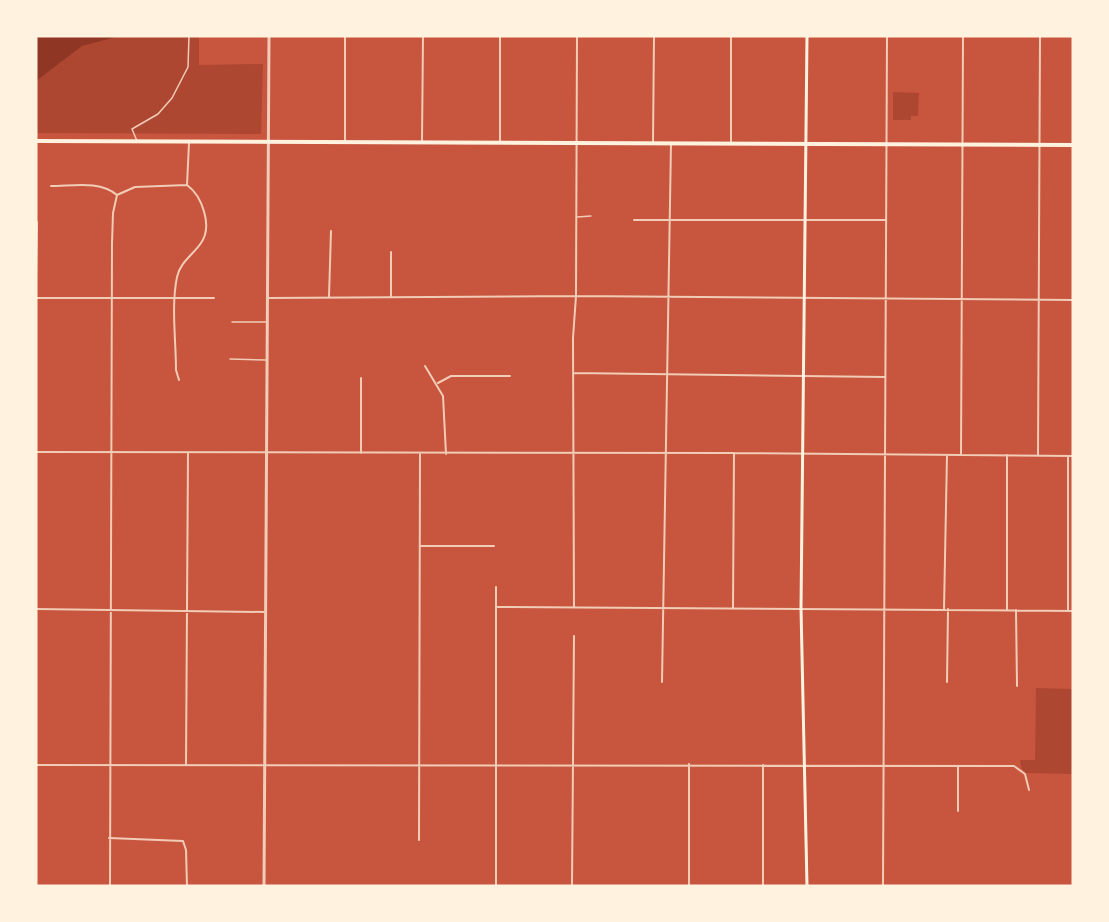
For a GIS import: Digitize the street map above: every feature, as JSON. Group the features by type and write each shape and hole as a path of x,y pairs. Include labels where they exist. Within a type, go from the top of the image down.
{"main road":[{"path":"807,36 801,608 807,886"},
{"path":"36,141 1073,145"}],"street":[{"path":"264,886 269,36"},
{"path":"345,36 345,142"},
{"path":"422,142 423,36"},
{"path":"500,36 500,143"},
{"path":"574,608 577,36"},
{"path":"653,143 654,36"},
{"path":"731,36 731,144"},
{"path":"883,886 887,36"},
{"path":"961,455 963,36"},
{"path":"1038,456 1040,36"},
{"path":"187,185 189,142"},
{"path":"662,682 670,297 670,143"},
{"path":"117,195 135,187 187,185 197,195 203,207 202,242 177,274 176,370 178,380"},
{"path":"51,186 98,186 111,190 117,195"},
{"path":"110,886 110,453 113,213 117,195"},
{"path":"634,220 885,220"},
{"path":"36,281 37,222"},
{"path":"329,297 331,231"},
{"path":"391,252 391,297"},
{"path":"268,298 576,296 1073,300"},
{"path":"36,298 214,298"},
{"path":"425,366 438,383 445,411 446,454"},
{"path":"574,373 885,377"},
{"path":"438,383 451,376 510,376"},
{"path":"361,454 362,378"},
{"path":"36,453 802,453 1073,456"},
{"path":"186,766 188,453"},
{"path":"733,609 734,453"},
{"path":"419,840 420,454"},
{"path":"947,455 947,682"},
{"path":"1007,455 1007,610"},
{"path":"1068,456 1068,611"},
{"path":"420,546 494,546"},
{"path":"495,886 496,587"},
{"path":"496,607 1073,611"},
{"path":"36,609 187,609 264,612"},
{"path":"1016,610 1017,686"},
{"path":"572,886 574,636"},
{"path":"689,764 689,886"},
{"path":"36,765 882,764 1014,766 1025,774 1029,790"},
{"path":"763,765 763,886"},
{"path":"958,766 958,811"},
{"path":"109,838 169,838 184,842 187,886"}],"lane":[{"path":"137,141 132,129 162,110 186,72 189,36"},
{"path":"577,217 591,216"},
{"path":"232,322 267,322"},
{"path":"230,359 267,360"}],"shaded area":[{"path":"36,36 199,36 199,65 263,64 261,134 36,133"},
{"path":"36,36 119,36 82,46 36,81"},
{"path":"893,92 919,93 918,116 911,116 911,120 893,120"},
{"path":"1036,688 1073,689 1073,774 1026,773 1021,768 1020,760 1035,760"}]}
